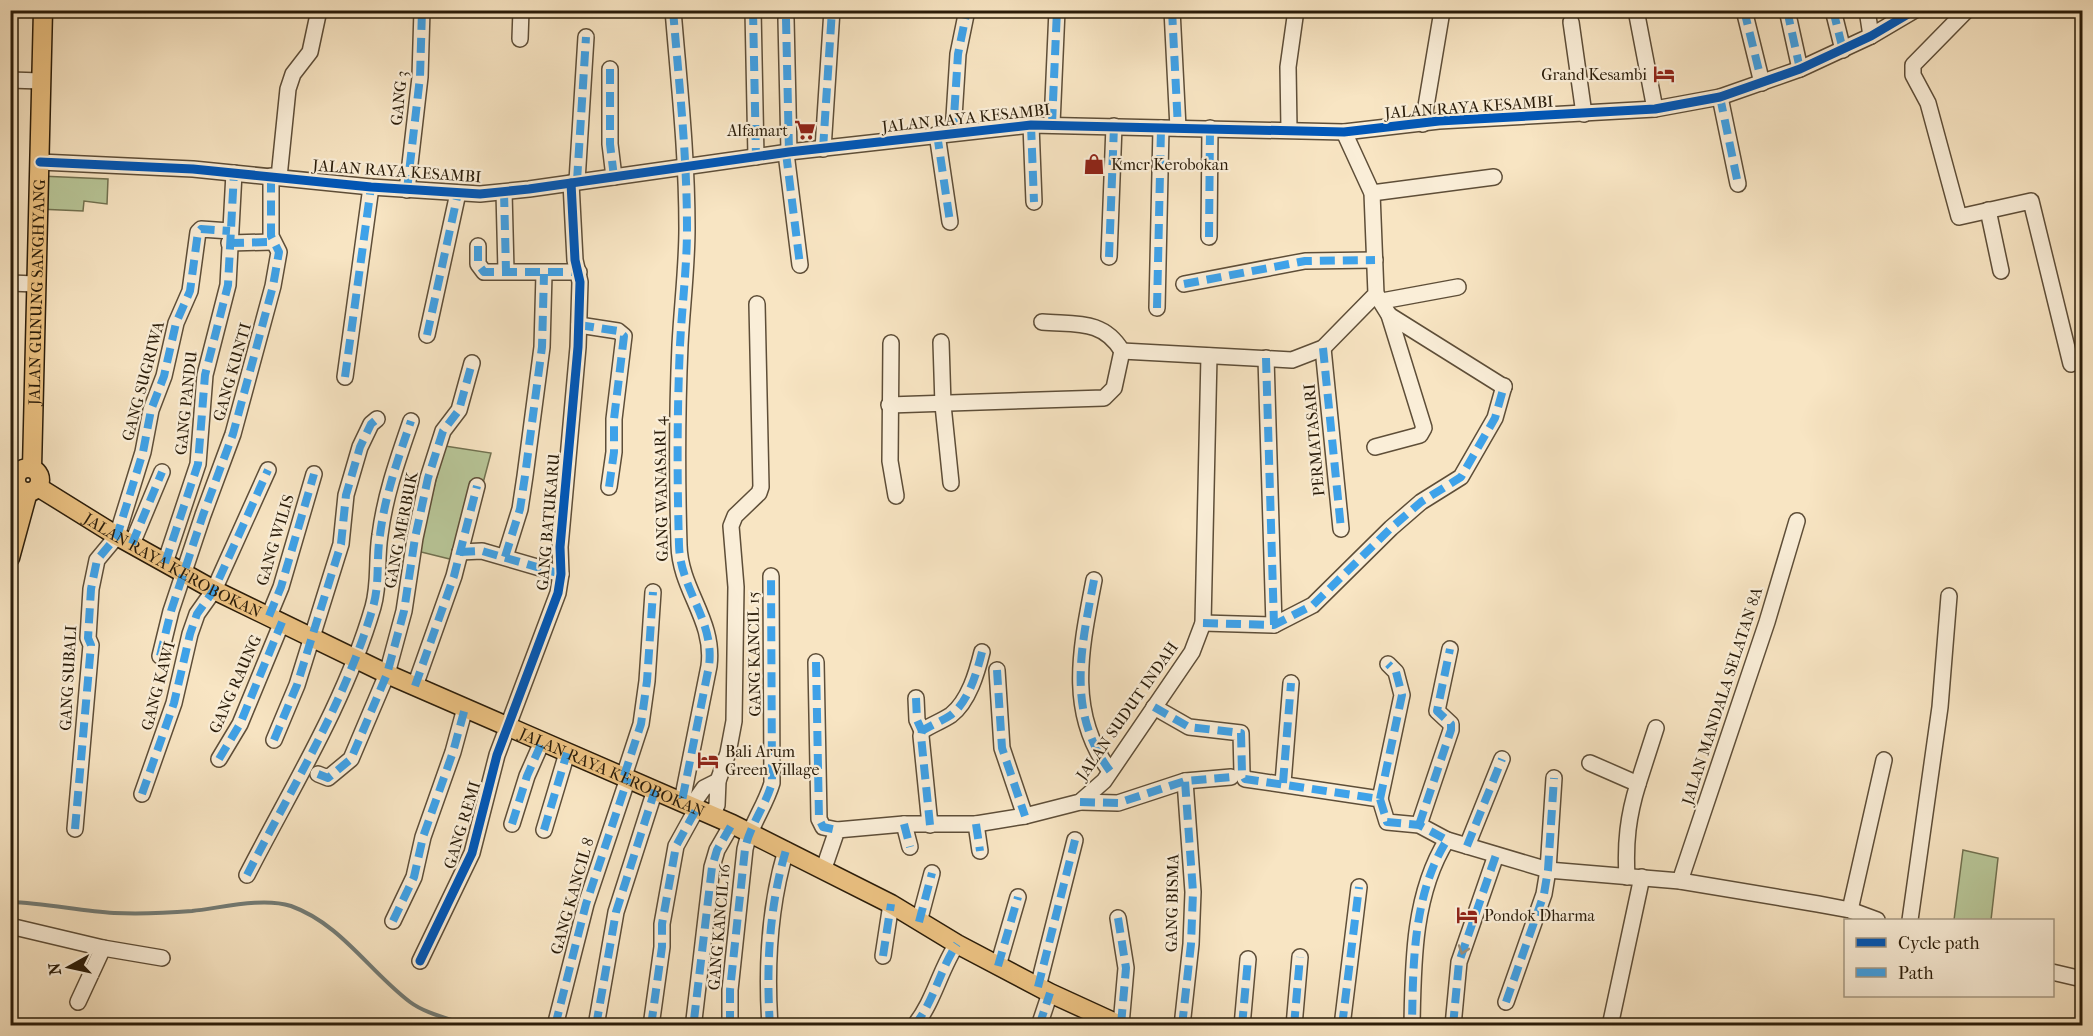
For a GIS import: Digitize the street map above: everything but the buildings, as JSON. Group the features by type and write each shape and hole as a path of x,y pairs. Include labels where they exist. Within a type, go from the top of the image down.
{"main road":[{"name":"JALAN GUNUNG SANGHYANG","path":"33,489 40,478 20,472 36,284 43,10"},
{"name":"JALAN RAYA KEROBOKAN","path":"33,489 214,590 313,636 387,674 465,708 506,733 542,742 626,777 653,797 695,807 742,835 784,855 827,861 919,922 957,944 1044,990 1121,1025"},
{"path":"10,558 14,531 33,489"}],"street":[{"name":"GANG KUNTI","path":"160,656 212,485 233,434 262,333 279,259 278,248 272,242 275,176 288,89 293,74 310,52 319,10"},
{"name":"GANG 3","path":"407,190 420,77 422,10"},
{"path":"520,39 521,10"},
{"name":"GANG WANASARI 4","path":"673,10 687,194 687,265 677,413 680,568 704,622 711,655 695,807"},
{"path":"753,10 756,157"},
{"path":"823,149 832,10"},
{"path":"953,133 958,54 968,10"},
{"path":"1052,124 1057,10"},
{"path":"1172,10 1178,128"},
{"path":"1289,129 1288,67 1296,10"},
{"path":"1636,10 1655,109"},
{"path":"1744,10 1762,83"},
{"path":"1787,10 1800,69"},
{"path":"1833,10 1843,50"},
{"path":"1867,10 1871,36"},
{"name":"JALAN RAYA KESAMBI","path":"39,162 158,167 407,190 458,193 504,192 787,153 1031,125 1344,132 1423,124 1655,109 1720,97 1800,69 1871,36 1915,10"},
{"path":"1967,10 1912,70 1928,103 1959,217 2031,201 2071,364"},
{"path":"1423,124 1442,11"},
{"path":"786,19 787,153 800,265"},
{"path":"1571,22 1584,114"},
{"name":"GANG BATUKARU","path":"506,733 558,593 561,574 560,547 579,325 579,272 575,260 574,182 586,37"},
{"path":"610,69 610,144 614,177"},
{"path":"10,80 41,81"},
{"path":"1720,97 1738,183"},
{"path":"1031,125 1034,202"},
{"path":"1108,257 1114,126"},
{"path":"1157,308 1161,128"},
{"path":"1209,237 1210,128"},
{"path":"1344,132 1372,193 1379,298 1389,315 1424,428 1420,435 1375,447"},
{"path":"937,134 950,222"},
{"name":"GANG PANDU","path":"165,563 198,464 205,375 228,285 234,173"},
{"path":"1372,193 1494,177"},
{"path":"345,377 371,187"},
{"path":"504,192 506,271"},
{"path":"427,335 458,193"},
{"path":"1988,210 2001,271"},
{"name":"GANG SUGRIWA","path":"125,540 151,411 164,376 176,323 190,291 198,232 201,229 230,237"},
{"path":"230,237 272,242"},
{"path":"478,246 480,270 544,274 579,272"},
{"path":"1184,284 1305,261 1375,260"},
{"path":"505,557 515,527 525,476 542,347 544,274"},
{"path":"10,283 36,284"},
{"path":"1122,351 1292,360 1323,348 1379,298 1458,287"},
{"path":"695,807 717,805 718,781 728,753 736,683 736,587 730,526 735,516 759,493 760,487 757,304"},
{"path":"1203,623 1274,625 1312,605 1421,502 1461,477 1495,418 1504,387 1389,315"},
{"path":"889,405 1104,398 1114,388 1122,351 1112,336 1101,327 1042,322"},
{"path":"579,325 618,331 624,336 609,487"},
{"path":"941,342 943,405 951,483"},
{"path":"891,343 890,461 896,496"},
{"name":"PERMATASARI","path":"1323,348 1341,529"},
{"name":"JALAN SUDUT INDAH","path":"837,833 907,835 930,825 978,836 1025,816 1092,802 1089,796 1110,771 1192,652 1203,623 1209,356"},
{"path":"1266,358 1274,625"},
{"name":"GANG MERBUK","path":"318,774 328,778 351,759 387,674 404,611 414,538 428,478 443,431 459,410 472,363"},
{"path":"274,740 313,636 341,544 344,506 352,471 367,430 377,419"},
{"path":"247,875 304,771 306,762 357,659 379,583 379,542 389,482 411,421"},
{"name":"GANG KAWI","path":"142,794 173,708 190,634 197,614 214,590 268,470"},
{"path":"125,540 162,472"},
{"name":"GANG WILIS","path":"276,619 281,587 314,474"},
{"path":"415,686 436,630 477,486"},
{"name":"JALAN MANDALA SELATAN 8A","path":"1680,881 1767,622 1797,521"},
{"name":"GANG SUBALI","path":"75,829 91,645 88,638 91,589 97,560 125,540"},
{"path":"460,552 482,551 561,574"},
{"name":"GANG KANCIL 15","path":"693,1020 709,883 719,847 742,835 765,806 772,783 771,576"},
{"path":"1094,580 1084,639 1081,696 1086,729 1094,748 1110,771"},
{"name":"GANG KANCIL 8","path":"555,1026 585,904 641,724 647,681 653,592"},
{"path":"1910,919 1940,707 1949,596"},
{"name":"GANG RAUNG","path":"219,759 238,728 276,619"},
{"path":"1419,825 1451,730 1450,724 1437,711 1450,649"},
{"path":"922,731 953,713 960,705 976,676 982,652"},
{"path":"816,662 819,819 823,827 837,833 827,861"},
{"path":"1388,664 1396,672 1402,695 1380,799 1387,822 1419,825 1448,840 1548,870 1680,881 1850,910 1872,919"},
{"path":"997,670 1002,748 1025,816"},
{"path":"1283,783 1291,683"},
{"path":"916,698 917,720 922,731 921,744 930,825"},
{"path":"1154,707 1189,727 1241,733 1243,777 1380,799"},
{"path":"393,921 414,878 423,837 455,748 465,708"},
{"path":"1610,1026 1635,877 1625,842 1628,817 1656,728"},
{"name":"GANG REMI","path":"420,961 471,853 497,755 506,733"},
{"path":"512,824 530,769 542,742"},
{"path":"544,830 567,753"},
{"path":"1467,846 1502,759"},
{"path":"1850,910 1884,760"},
{"path":"1590,763 1638,784"},
{"path":"1092,802 1118,803 1185,781 1230,777"},
{"path":"1506,1002 1544,894 1548,870 1554,778"},
{"path":"651,1026 662,947 662,924 676,846 704,788 718,781"},
{"name":"GANG BISMA","path":"1182,1026 1191,944 1191,844 1185,781"},
{"path":"596,1026 616,912 653,797"},
{"name":"GANG KANCIL 16","path":"730,1026 730,990 742,868 742,835"},
{"path":"1039,1026 1053,927 1075,840"},
{"path":"1412,1026 1413,956 1417,929 1437,856 1448,840"},
{"path":"770,1026 769,939 777,881 784,855"},
{"path":"1453,1026 1459,962 1496,855"},
{"path":"919,922 932,873"},
{"path":"1342,1026 1359,887"},
{"path":"998,966 1018,897"},
{"path":"883,956 891,904"},
{"path":"1118,918 1126,968 1121,1025"},
{"path":"10,926 103,948 162,958"},
{"path":"914,1026 928,1005 944,963 957,944"},
{"path":"78,1002 103,948"},
{"path":"1294,1026 1300,957"},
{"path":"1242,1026 1248,959"},
{"path":"2054,972 2082,979"}],"green space":[{"path":"40,176 108,179 107,204 84,201 83,211 38,209"},
{"path":"445,446 491,453 462,562 417,551"},
{"path":"1963,850 1998,858 1991,919 1954,919"}],"waterway":[{"path":"10,902 124,913 192,911 255,903 291,906 309,914 340,936 410,1002 431,1013 469,1026"}],"marked path":[{"path":"407,190 420,77 422,10"},
{"path":"673,10 687,201 678,395 679,545 685,576 707,634 709,649 709,666 682,801"},
{"path":"753,10 756,157"},
{"path":"823,149 832,10"},
{"path":"953,133 958,54 967,10"},
{"path":"1052,124 1057,10"},
{"path":"1172,10 1178,128"},
{"path":"1744,10 1762,83"},
{"path":"1787,10 1800,69"},
{"path":"1833,10 1843,50"},
{"path":"786,19 789,152"},
{"path":"577,181 586,37"},
{"path":"610,69 610,144 614,177"},
{"path":"1720,97 1738,184"},
{"path":"1031,125 1034,202"},
{"path":"1109,257 1114,126"},
{"path":"1157,308 1161,128"},
{"path":"1209,237 1210,128"},
{"path":"937,134 950,222"},
{"path":"786,153 800,265"},
{"path":"165,563 198,464 205,375 228,285 234,173"},
{"path":"160,656 171,611 233,434 273,286 279,252 271,236 271,176"},
{"path":"345,377 371,187"},
{"path":"504,192 506,271"},
{"path":"427,335 458,193"},
{"path":"75,829 91,645 88,638 91,589 97,560 117,536 143,452 151,410 164,376 176,323 190,291 198,232 201,229 230,231"},
{"path":"229,243 272,242"},
{"path":"478,246 478,264 484,272 579,272"},
{"path":"1184,284 1305,261 1375,260"},
{"path":"505,557 520,509 525,476 542,347 544,274"},
{"path":"579,325 618,331 624,336 609,487"},
{"path":"1323,348 1341,529"},
{"path":"1266,358 1274,625"},
{"path":"318,774 328,778 351,759 387,674 404,611 415,538 428,478 443,431 459,410 472,363"},
{"path":"1203,623 1274,625 1313,605 1391,528 1421,502 1461,477 1495,418 1504,386"},
{"path":"274,740 297,685 341,544 346,495 360,447 371,424 377,419"},
{"path":"247,875 333,711 361,642 375,598 379,544 385,506 411,421"},
{"path":"142,794 174,703 197,614 214,590 268,470"},
{"path":"132,544 162,472"},
{"path":"269,616 281,587 314,474"},
{"path":"415,686 454,576 477,486"},
{"path":"10,530 17,532"},
{"path":"460,552 482,551 561,574"},
{"path":"730,1026 730,990 745,849 750,832 772,783 771,576"},
{"path":"1094,580 1082,655 1082,703 1087,726 1096,749 1110,771"},
{"path":"624,776 641,724 647,681 653,592"},
{"path":"219,759 240,724 282,622"},
{"path":"1419,825 1451,730 1451,724 1437,711 1450,649"},
{"path":"930,825 922,731 951,715 963,702 975,677 982,652"},
{"path":"816,662 819,819 823,827 837,830"},
{"path":"1380,799 1402,695 1396,672 1388,664"},
{"path":"997,670 1002,748 1025,816"},
{"path":"1283,783 1291,683"},
{"path":"916,698 917,720 922,731"},
{"path":"1154,707 1189,727 1241,733 1242,773 1245,779 1380,799 1387,822 1419,825 1447,840 1427,883 1421,906 1413,978 1412,1026"},
{"path":"393,921 414,877 423,837 453,752 465,708"},
{"path":"512,824 527,776 542,742"},
{"path":"544,830 567,753"},
{"path":"1467,846 1502,759"},
{"path":"1080,802 1118,803 1185,781 1231,777"},
{"path":"555,1026 586,904 628,778"},
{"path":"1506,1002 1544,894 1548,870 1554,778"},
{"path":"1182,1026 1191,944 1193,892 1185,781"},
{"path":"596,1026 616,912 655,790"},
{"path":"651,1026 662,947 662,924 676,846 697,808"},
{"path":"694,1020 712,867 717,850 732,824"},
{"path":"904,824 910,847"},
{"path":"976,824 980,851"},
{"path":"1038,987 1075,840"},
{"path":"770,1026 768,982 770,937 776,893 786,850"},
{"path":"1453,1026 1459,962 1496,855"},
{"path":"919,922 932,873"},
{"path":"1342,1026 1359,887"},
{"path":"998,966 1018,897"},
{"path":"883,956 891,904"},
{"path":"1118,918 1126,968 1121,1025"},
{"path":"914,1026 927,1007 957,944"},
{"path":"1294,1026 1300,957"},
{"path":"1242,1026 1248,959"},
{"path":"1039,1026 1050,993"}],"cycle path":[{"path":"40,162 193,169 371,187 480,194 789,152 1031,125 1344,132 1439,121 1655,109 1720,97 1800,69 1871,36 1915,10"},
{"path":"420,961 472,853 497,755 558,593 578,347 580,282 575,260 571,183"}],"place":[{"name":"Grand Kesambi","path":"1664,74"},
{"name":"Alfamart","path":"805,130"},
{"name":"Kmcr Kerobokan","path":"1094,164"},
{"name":"Bali Arum Green Village","path":"708,760"},
{"name":"Pondok Dharma","path":"1467,915"}]}
